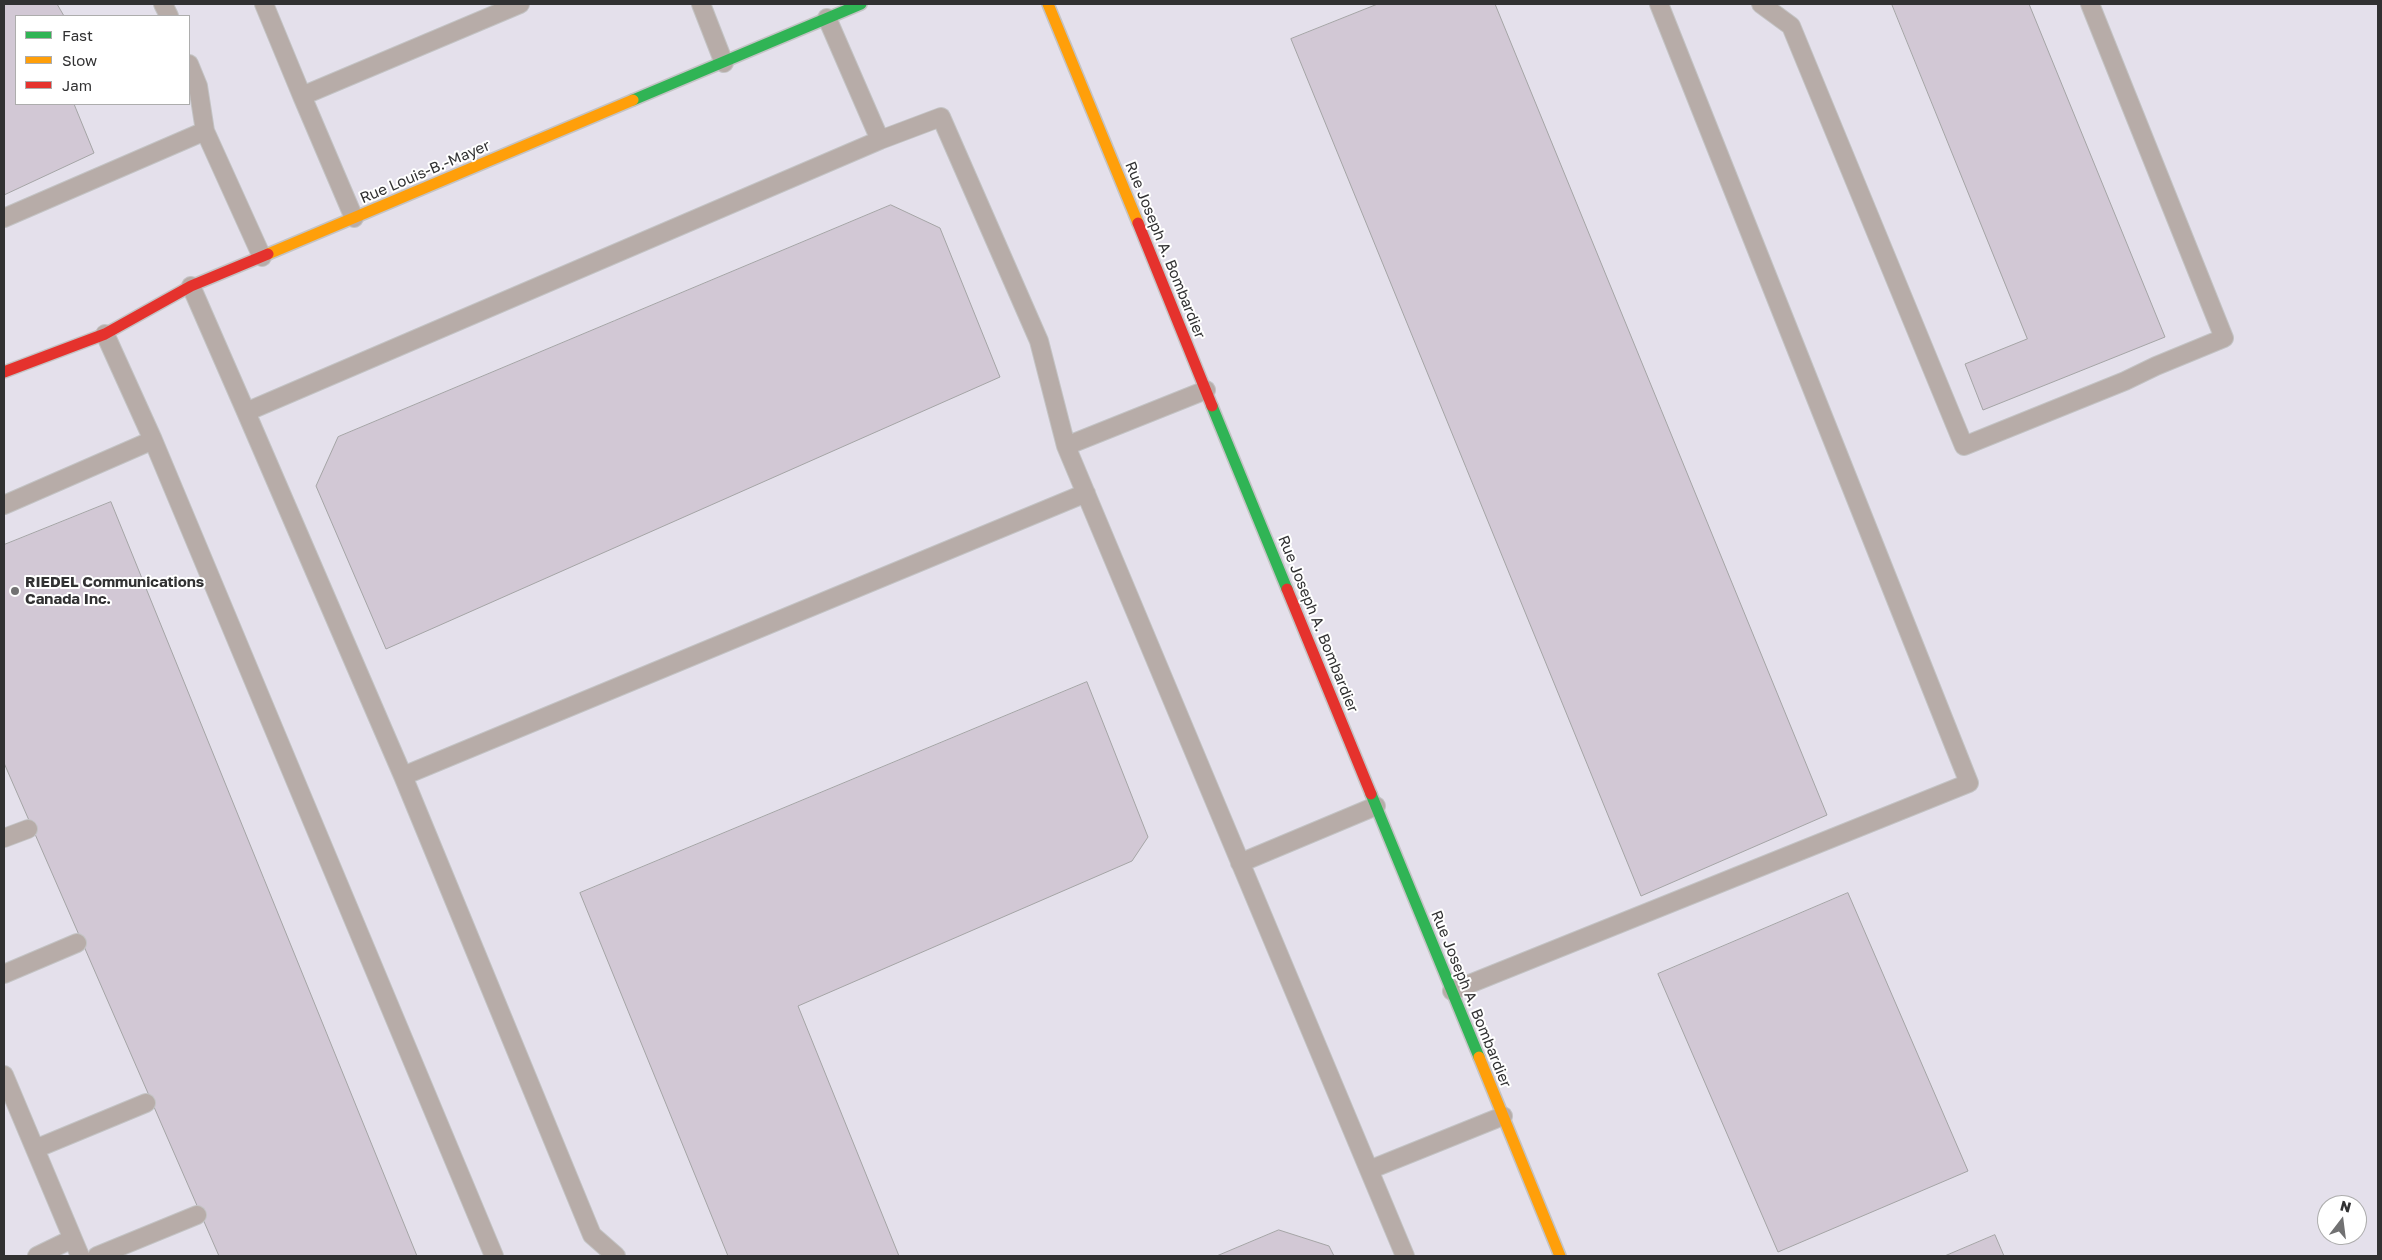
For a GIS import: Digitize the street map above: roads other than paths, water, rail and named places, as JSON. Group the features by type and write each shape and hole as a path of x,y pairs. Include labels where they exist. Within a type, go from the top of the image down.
{"street":[{"name":"Rue Louis-B.-Mayer","path":"4,372 105,334 191,286 861,4"},
{"name":"Rue Joseph A. Bombardier","path":"1048,4 1560,1256"}],"lane":[{"path":"264,4 354,218"},
{"path":"302,96 520,4"},
{"path":"702,4 724,63"},
{"path":"1452,991 1969,783 1659,4"},
{"path":"1761,4 1791,26 1964,446 2125,381 2224,338 2090,4"},
{"path":"826,18 880,140"},
{"path":"190,66 198,86 205,131 262,257"},
{"path":"246,412 880,140 941,116 1039,341 1066,446 1404,1256"},
{"path":"4,218 205,131"},
{"path":"191,286 403,776 592,1235 616,1256"},
{"path":"105,334 153,440 494,1256"},
{"path":"1066,446 1206,390"},
{"path":"4,505 153,440"},
{"path":"403,776 1086,493"},
{"path":"1240,863 1376,806"},
{"path":"4,838 28,829"},
{"path":"4,974 77,943"},
{"path":"4,1075 8,1095 35,1149 80,1256"},
{"path":"35,1149 146,1103"},
{"path":"1369,1170 1503,1116"},
{"path":"97,1256 197,1215"},
{"path":"37,1256 72,1239"}],"place":[{"name":"RIEDEL Communications Canada Inc.","path":"15,591"}]}
